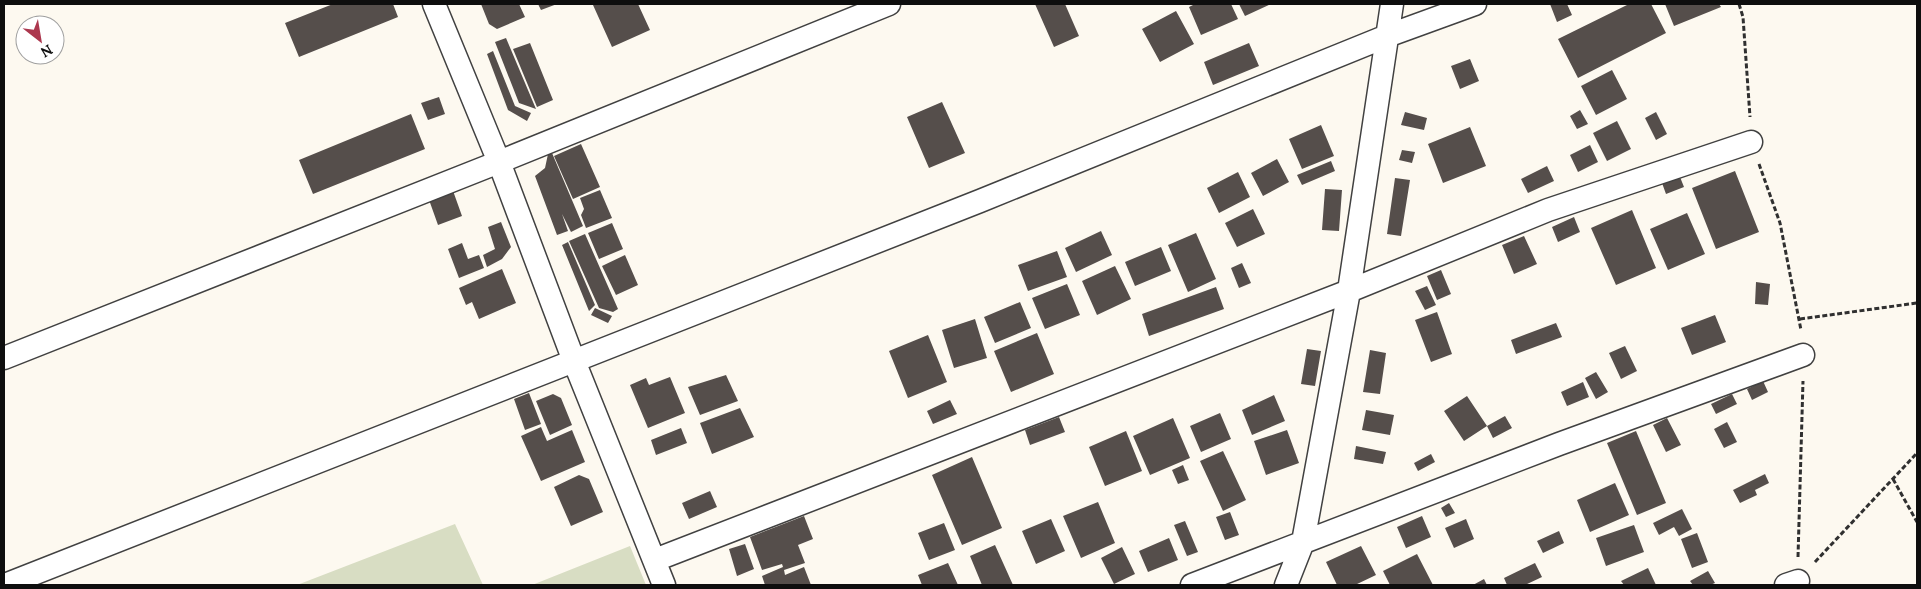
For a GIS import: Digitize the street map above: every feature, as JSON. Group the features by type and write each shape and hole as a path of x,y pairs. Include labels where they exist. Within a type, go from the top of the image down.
{"street":[{"path":"434,4 499,162 574,360 664,585"},
{"path":"4,358 499,162 889,4"},
{"path":"1286,585 1303,542 1349,291 1392,4"},
{"path":"5,585 980,201 1387,36 1475,4"},
{"path":"655,560 1349,291 1548,210 1752,142"},
{"path":"1192,585 1559,444 1804,355"}],"path":[{"path":"1739,4 1743,17 1752,142 1780,223 1800,319 1804,355 1792,583"},
{"path":"1800,319 1917,303"},
{"path":"1792,583 1917,453"},
{"path":"1893,479 1917,522"}],"green space":[{"path":"455,524 483,585 297,585"},
{"path":"630,546 646,585 532,585"}],"building":[{"path":"333,4 393,4 398,17 299,57 285,23"},
{"path":"481,4 519,4 525,17 497,29 489,24"},
{"path":"538,4 557,4 541,10"},
{"path":"638,4 650,30 612,47 593,5"},
{"path":"1035,4 1065,4 1079,36 1054,47"},
{"path":"1195,4 1231,4 1238,19 1201,35 1189,7"},
{"path":"1239,4 1271,4 1245,16"},
{"path":"1550,4 1567,4 1572,15 1557,22"},
{"path":"1629,4 1651,4 1666,33 1578,78 1558,39"},
{"path":"1665,4 1719,4 1721,7 1674,26"},
{"path":"1176,11 1194,44 1160,62 1142,29"},
{"path":"506,38 536,109 519,103 495,42"},
{"path":"530,43 553,100 537,107 513,49"},
{"path":"1249,43 1259,66 1213,85 1204,62"},
{"path":"493,51 515,106 531,113 527,121 508,110 487,54"},
{"path":"1470,59 1479,81 1460,89 1451,66"},
{"path":"1612,70 1627,99 1596,115 1581,86"},
{"path":"439,97 445,114 428,120 421,103"},
{"path":"942,102 965,153 929,168 907,117"},
{"path":"1580,110 1588,124 1577,129 1570,116"},
{"path":"1405,112 1427,118 1424,130 1401,125"},
{"path":"1656,112 1667,134 1656,140 1645,118"},
{"path":"411,114 425,149 313,194 299,160"},
{"path":"1617,121 1631,149 1607,161 1593,133"},
{"path":"1321,125 1334,156 1302,169 1289,139"},
{"path":"1470,127 1486,166 1443,183 1428,144"},
{"path":"581,144 600,187 573,199 554,156"},
{"path":"1590,145 1598,162 1578,172 1570,155"},
{"path":"1402,150 1415,152 1412,163 1399,160"},
{"path":"552,153 583,226 571,232 562,214 568,231 557,235 535,176 545,168 548,154"},
{"path":"1277,159 1289,182 1263,196 1251,173"},
{"path":"1331,161 1335,171 1302,185 1297,175"},
{"path":"1547,166 1554,181 1528,193 1521,179"},
{"path":"1735,171 1759,232 1716,249 1692,188"},
{"path":"1238,172 1250,197 1219,213 1207,188"},
{"path":"1680,177 1684,187 1666,194 1662,183"},
{"path":"1395,178 1410,180 1401,236 1387,234"},
{"path":"452,188 462,216 438,225 428,197"},
{"path":"1325,189 1342,190 1339,231 1322,230"},
{"path":"600,190 612,218 586,228 581,215 584,209 580,198"},
{"path":"1253,209 1265,234 1237,247 1225,223"},
{"path":"1632,210 1656,268 1616,285 1591,228"},
{"path":"1687,213 1705,254 1668,270 1650,229"},
{"path":"1574,217 1580,232 1558,242 1552,227"},
{"path":"501,222 511,247 502,259 487,267 483,255 495,249 488,227"},
{"path":"612,223 623,249 599,259 588,233"},
{"path":"1101,231 1112,255 1076,272 1065,248"},
{"path":"1196,233 1216,279 1188,292 1168,245"},
{"path":"585,234 618,309 613,312 599,308 569,241"},
{"path":"1524,236 1537,264 1514,274 1502,245"},
{"path":"568,242 595,305 589,311 562,245"},
{"path":"462,243 468,259 479,255 484,268 459,278 448,249"},
{"path":"1161,247 1171,271 1135,286 1125,262"},
{"path":"1057,251 1067,277 1028,291 1018,265"},
{"path":"625,255 638,285 616,295 602,266"},
{"path":"1242,263 1251,283 1239,288 1231,268"},
{"path":"1115,266 1131,299 1097,315 1082,281"},
{"path":"502,269 516,303 479,319 472,302 466,305 459,288"},
{"path":"1441,270 1451,294 1437,300 1427,276"},
{"path":"1756,282 1770,284 1768,305 1755,304"},
{"path":"1067,284 1080,315 1045,329 1032,298"},
{"path":"1427,286 1436,305 1425,310 1415,291"},
{"path":"1216,287 1224,309 1149,336 1142,314"},
{"path":"1020,302 1031,328 995,343 984,317"},
{"path":"595,308 612,316 608,323 591,315"},
{"path":"1437,312 1452,354 1431,362 1415,320"},
{"path":"1715,315 1726,342 1692,355 1681,328"},
{"path":"975,319 987,358 954,368 942,330"},
{"path":"1556,323 1562,337 1516,354 1511,340"},
{"path":"1037,333 1054,374 1011,392 994,351"},
{"path":"928,335 947,382 908,398 889,351"},
{"path":"1625,346 1637,371 1621,379 1609,353"},
{"path":"1307,349 1321,351 1315,386 1301,384"},
{"path":"1370,350 1386,353 1380,394 1363,392"},
{"path":"1596,372 1608,392 1596,399 1585,378"},
{"path":"726,375 738,401 700,415 688,387"},
{"path":"670,377 685,413 648,428 630,385 646,378 649,385"},
{"path":"1763,381 1768,392 1752,400 1747,389"},
{"path":"1583,382 1589,397 1567,406 1561,392"},
{"path":"529,393 541,424 525,430 514,399"},
{"path":"553,394 561,398 572,425 550,435 536,401"},
{"path":"1732,394 1737,404 1716,414 1711,404"},
{"path":"1274,395 1285,421 1252,435 1242,410"},
{"path":"1467,396 1487,426 1464,441 1444,411"},
{"path":"950,400 957,414 933,424 927,411"},
{"path":"740,408 754,437 712,454 700,423"},
{"path":"1366,410 1394,415 1390,435 1362,430"},
{"path":"1220,413 1231,439 1201,452 1190,426"},
{"path":"1505,416 1512,428 1493,438 1487,426"},
{"path":"1059,417 1065,432 1030,445 1025,430"},
{"path":"1173,418 1190,458 1150,475 1133,436"},
{"path":"1667,418 1681,445 1666,452 1653,425"},
{"path":"1727,422 1737,442 1724,448 1714,429"},
{"path":"541,427 547,441 572,430 585,462 541,481 521,436"},
{"path":"681,428 687,443 656,455 651,440"},
{"path":"1287,430 1299,463 1266,475 1254,441"},
{"path":"1126,431 1142,471 1105,486 1089,447"},
{"path":"1636,431 1666,503 1637,515 1607,443"},
{"path":"1356,446 1386,452 1383,464 1354,459"},
{"path":"1223,451 1246,500 1223,511 1200,461"},
{"path":"1431,454 1435,462 1418,471 1414,463"},
{"path":"972,457 1002,528 962,545 932,475"},
{"path":"1183,465 1189,480 1178,484 1172,470"},
{"path":"1765,474 1769,483 1755,490 1757,495 1740,503 1733,490"},
{"path":"579,475 589,479 603,512 571,526 554,487"},
{"path":"1615,483 1629,515 1590,532 1577,500"},
{"path":"710,491 717,507 689,519 682,503"},
{"path":"1098,502 1115,543 1081,558 1063,516"},
{"path":"1449,503 1455,513 1446,517 1441,508"},
{"path":"1682,509 1692,529 1679,536 1674,527 1659,535 1653,523"},
{"path":"1230,512 1239,535 1225,540 1216,517"},
{"path":"804,516 813,539 798,545 805,563 784,570 785,575 804,567 811,585 765,585 762,576 783,567 782,564 762,570 750,537"},
{"path":"1422,516 1431,537 1406,548 1397,527"},
{"path":"1051,519 1065,551 1036,564 1022,531"},
{"path":"1466,519 1474,539 1454,548 1445,528"},
{"path":"1185,521 1198,552 1187,556 1174,525"},
{"path":"944,523 955,550 929,560 918,533"},
{"path":"1634,525 1644,552 1606,566 1596,538"},
{"path":"1559,531 1564,543 1543,553 1537,541"},
{"path":"1697,533 1708,562 1692,568 1681,539"},
{"path":"1169,538 1178,560 1148,572 1139,551"},
{"path":"745,544 754,569 737,576 729,549"},
{"path":"995,545 1013,585 982,585 970,556"},
{"path":"1361,546 1376,575 1355,585 1337,585 1326,562"},
{"path":"1122,547 1135,574 1114,584 1101,558"},
{"path":"1417,554 1433,585 1390,585 1383,571"},
{"path":"948,563 958,585 922,585 918,575"},
{"path":"1535,563 1542,577 1525,585 1507,585 1504,578"},
{"path":"1648,568 1656,585 1624,585 1621,581"},
{"path":"1708,571 1715,583 1710,585 1693,585 1690,581"},
{"path":"1484,579 1487,585 1473,585"}]}
